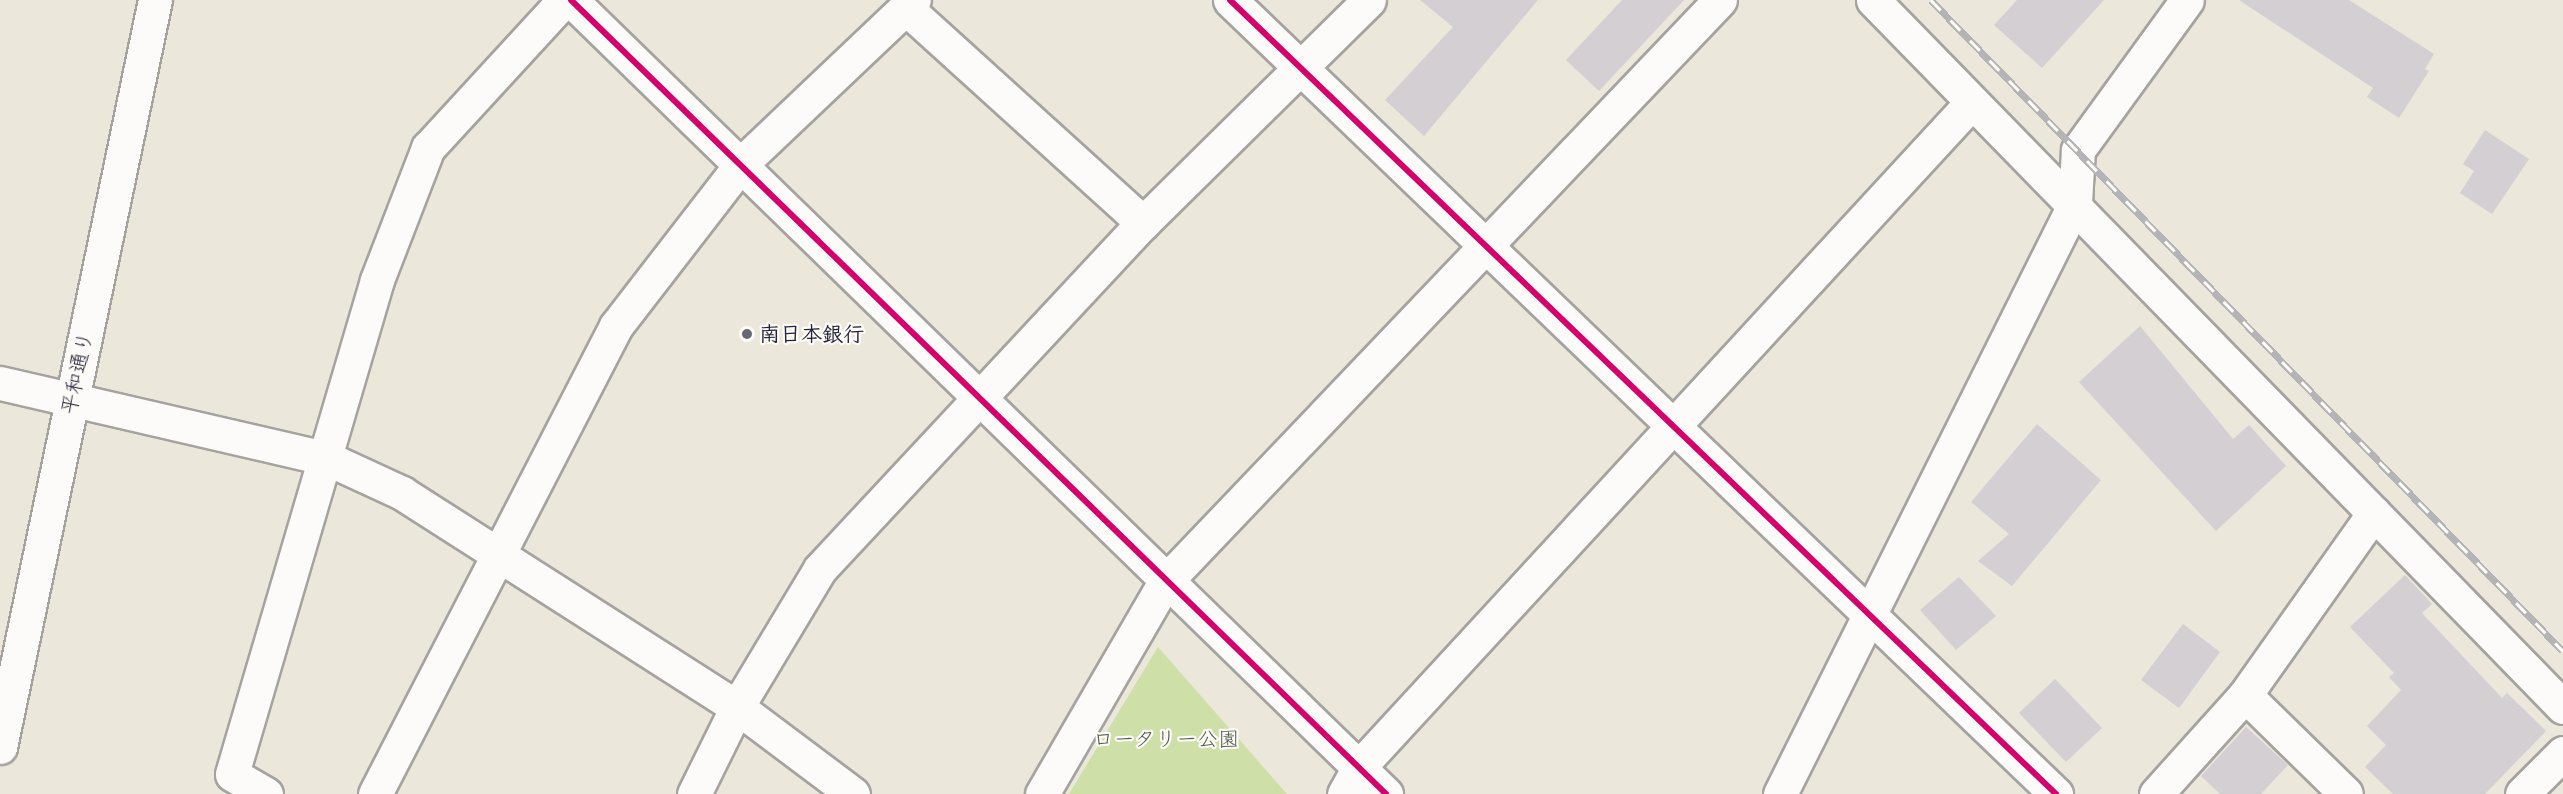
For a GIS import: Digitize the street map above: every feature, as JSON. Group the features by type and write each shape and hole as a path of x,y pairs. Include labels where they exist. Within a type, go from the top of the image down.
{"street":[{"name":"平和通り","path":"0,747 155,0"},
{"path":"266,794 232,774 327,458 377,280 428,148 564,0"},
{"path":"571,0 741,164 1165,582 1352,781 1386,794"},
{"path":"1230,0 1486,249 2056,794"},
{"path":"693,794 737,708 820,569 977,396 1143,223 1369,0"},
{"path":"1042,794 1165,582 1486,249 1720,0"},
{"path":"1873,0 2075,203 2563,707"},
{"path":"1780,794 2075,203 2078,150 2187,0"},
{"path":"375,794 500,556 616,327 741,164 910,4 1143,223"},
{"path":"1352,781 1671,426 1972,102"},
{"path":"0,383 327,458 402,493 737,708 853,794"},
{"path":"2156,794 2245,695 2374,513"},
{"path":"2245,695 2346,794"},
{"path":"2522,794 2563,753"}],"green space":[{"name":"ロータリー公園","path":"1158,647 1287,794 1069,794"}],"building":[{"path":"1420,0 1538,0 1424,136 1385,100 1453,27"},
{"path":"1622,0 1684,0 1599,91 1566,60"},
{"path":"2017,0 2104,0 2042,68 1994,25"},
{"path":"2239,0 2349,0 2434,54 2425,69 2429,71 2399,118 2367,97 2373,88"},
{"path":"2485,130 2529,159 2492,214 2460,193 2474,171 2463,164"},
{"path":"2140,326 2233,439 2249,425 2286,466 2216,531 2079,382"},
{"path":"2037,424 2101,480 2012,586 1978,561 2009,534 1971,502"},
{"path":"2405,575 2432,604 2422,613 2502,698 2507,693 2546,731 2485,794 2393,794 2365,767 2386,745 2367,726 2401,690 2389,677 2394,673 2350,627"},
{"path":"1959,577 1996,616 1956,650 1920,610"},
{"path":"2183,624 2220,652 2179,708 2141,680"},
{"path":"2055,679 2102,728 2066,762 2019,713"},
{"path":"2246,727 2288,765 2261,794 2220,794 2201,776"}],"railway":[{"path":"1931,0 2563,651"}],"cycle path":[{"path":"571,0 1386,794"},
{"path":"1230,0 2056,794"}],"place":[{"name":"南日本銀行","path":"747,334"}]}
